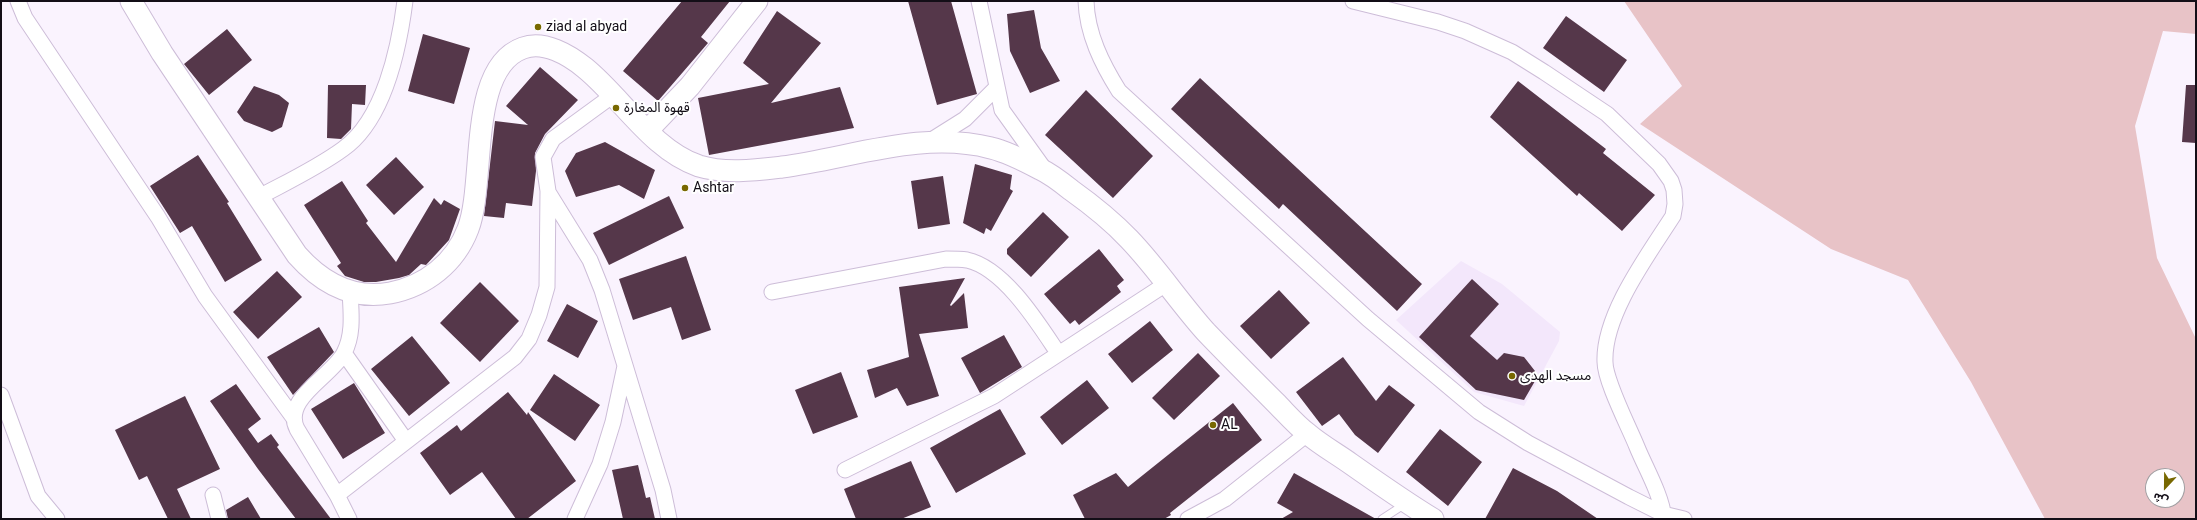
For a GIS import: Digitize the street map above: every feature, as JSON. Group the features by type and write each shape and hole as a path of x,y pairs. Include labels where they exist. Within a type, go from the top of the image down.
{"main road":[{"path":"130,1 162,53 297,255 312,271 330,284 350,292 387,294 405,289 430,278 454,256 463,242 474,210 481,123 488,93 493,80 505,60 518,49 531,46 555,50 585,68 647,132 672,151 697,165 721,170 763,169 810,163 887,147 930,141 965,143 994,148 1046,171 1100,210 1130,240 1208,334 1308,434 1433,519"},
{"path":"647,132 690,86 757,1"}],"street":[{"path":"18,1 25,18 158,217 205,296 293,417 296,429 337,495 350,519"},
{"path":"259,197 345,148 364,127 381,98 393,61 405,1"},
{"path":"979,1 996,88 1002,110 1046,171"},
{"path":"1086,1 1091,35 1109,74 1119,91 1261,219 1368,319 1478,412 1528,443 1664,516 1684,519"},
{"path":"1353,1 1438,22 1512,52 1607,114 1659,164 1671,180 1675,204 1673,216 1617,308 1607,341 1604,363 1664,516"},
{"path":"930,141 965,119 996,88"},
{"path":"337,495 515,357 529,339 539,315 547,287 548,191 543,157 546,148 553,139 612,96"},
{"path":"548,191 590,260 602,290 663,490 669,519"},
{"path":"772,292 946,259 968,260 984,267 1000,278 1039,325 1058,353"},
{"path":"845,470 994,396 1166,284"},
{"path":"293,417 297,403 335,366 344,353 351,331 350,292"},
{"path":"344,353 406,441"},
{"path":"575,519 600,464 613,422 625,364"},
{"path":"1,395 38,496 57,519"},
{"path":"1188,519 1225,499 1308,434"},
{"path":"213,495 219,519"}],"lane":[{"path":"1382,519 1406,502"}],"shaded area":[{"path":"1624,1 2196,1 2196,34 2163,31 2135,126 2157,258 2196,339 2196,519 2045,519 1971,382 1908,280 1831,249 1640,124 1682,86"},
{"path":"1461,261 1502,284 1560,332 1559,341 1524,406 1474,392 1396,320"}],"building":[{"path":"682,1 730,1 701,37 708,43 658,101 623,71"},
{"path":"908,1 951,1 977,94 937,105"},
{"path":"1034,10 1041,48 1060,81 1030,93 1010,51 1007,14"},
{"path":"777,11 821,43 771,103 840,87 854,128 709,155 698,98 769,84 743,63"},
{"path":"1566,16 1627,60 1604,92 1543,48"},
{"path":"227,29 252,60 209,95 184,64"},
{"path":"423,34 470,48 454,104 408,91"},
{"path":"540,67 578,100 545,134 535,153 536,171 532,206 506,203 504,218 484,216 495,121 528,125 506,106"},
{"path":"1200,78 1422,284 1397,311 1283,204 1279,209 1171,109"},
{"path":"1518,81 1606,149 1603,153 1655,195 1622,231 1579,193 1577,196 1490,117"},
{"path":"328,85 366,85 365,105 352,104 351,129 341,139 327,138"},
{"path":"2186,85 2196,85 2196,143 2182,142"},
{"path":"254,86 279,95 289,103 282,127 272,132 244,121 237,112"},
{"path":"1086,90 1153,156 1113,198 1045,135"},
{"path":"605,142 655,170 644,199 619,185 576,197 565,171 576,153"},
{"path":"198,155 229,202 227,203 262,260 225,282 192,226 180,233 150,186"},
{"path":"396,157 424,187 394,215 366,185"},
{"path":"975,164 1012,175 1010,189 1013,191 991,231 986,228 984,234 963,223"},
{"path":"943,176 950,224 918,229 911,181"},
{"path":"342,181 368,221 366,223 396,262 434,198 441,205 444,200 460,209 449,240 426,265 421,264 409,275 376,282 364,282 345,276 337,266 341,263 304,205"},
{"path":"669,196 684,228 609,265 593,233"},
{"path":"1043,212 1069,237 1031,277 1007,254 1007,249"},
{"path":"1099,249 1124,280 1117,286 1121,292 1079,325 1075,320 1070,324 1044,294"},
{"path":"686,256 711,330 682,340 671,307 633,320 619,279"},
{"path":"277,271 302,297 258,339 233,312"},
{"path":"965,278 950,305 951,306 964,293 968,328 919,334 939,396 907,406 897,388 875,398 867,370 909,357 899,287"},
{"path":"1472,279 1499,304 1470,336 1497,360 1504,353 1524,357 1535,371 1535,381 1524,400 1476,390 1419,337"},
{"path":"480,282 519,321 480,362 440,323"},
{"path":"1279,290 1310,323 1271,359 1240,326"},
{"path":"567,304 598,321 578,358 547,341"},
{"path":"1150,321 1173,350 1132,383 1108,354"},
{"path":"319,327 334,352 293,395 267,357"},
{"path":"1004,335 1022,367 980,393 961,358"},
{"path":"412,336 450,383 409,416 371,369"},
{"path":"1198,353 1220,376 1174,420 1152,398"},
{"path":"1343,357 1376,401 1389,385 1415,405 1378,453 1355,435 1339,414 1322,426 1296,392"},
{"path":"841,372 858,417 813,434 795,390"},
{"path":"554,374 600,405 575,441 530,410"},
{"path":"1087,380 1109,408 1062,445 1040,417"},
{"path":"354,383 385,433 343,459 311,409"},
{"path":"236,384 261,419 248,429 258,443 271,434 279,445 277,447 331,519 296,519 258,469 210,401"},
{"path":"508,392 527,415 528,412 576,481 527,519 516,519 482,472 450,495 420,453 457,425 461,431"},
{"path":"185,396 220,469 177,489 191,519 168,519 147,476 139,480 115,430"},
{"path":"1233,403 1262,440 1170,513 1171,515 1164,519 1085,519 1073,495 1116,473 1128,487"},
{"path":"1000,409 1026,454 956,493 930,448"},
{"path":"1440,429 1482,462 1448,506 1406,472"},
{"path":"911,461 931,507 901,519 856,519 844,489"},
{"path":"638,465 646,498 650,497 655,519 623,519 612,470"},
{"path":"1513,468 1557,491 1598,519 1485,519"},
{"path":"1294,473 1376,519 1281,519 1293,512 1277,503"},
{"path":"248,497 261,519 228,519 226,510"}],"place":[{"name":"ziad al abyad","path":"538,27"},
{"name":"قهوة المغارة","path":"616,108"},
{"name":"Ashtar","path":"685,188"},
{"name":"مسجد الهدى","path":"1512,376"},
{"name":"AL","path":"1213,425"}]}
